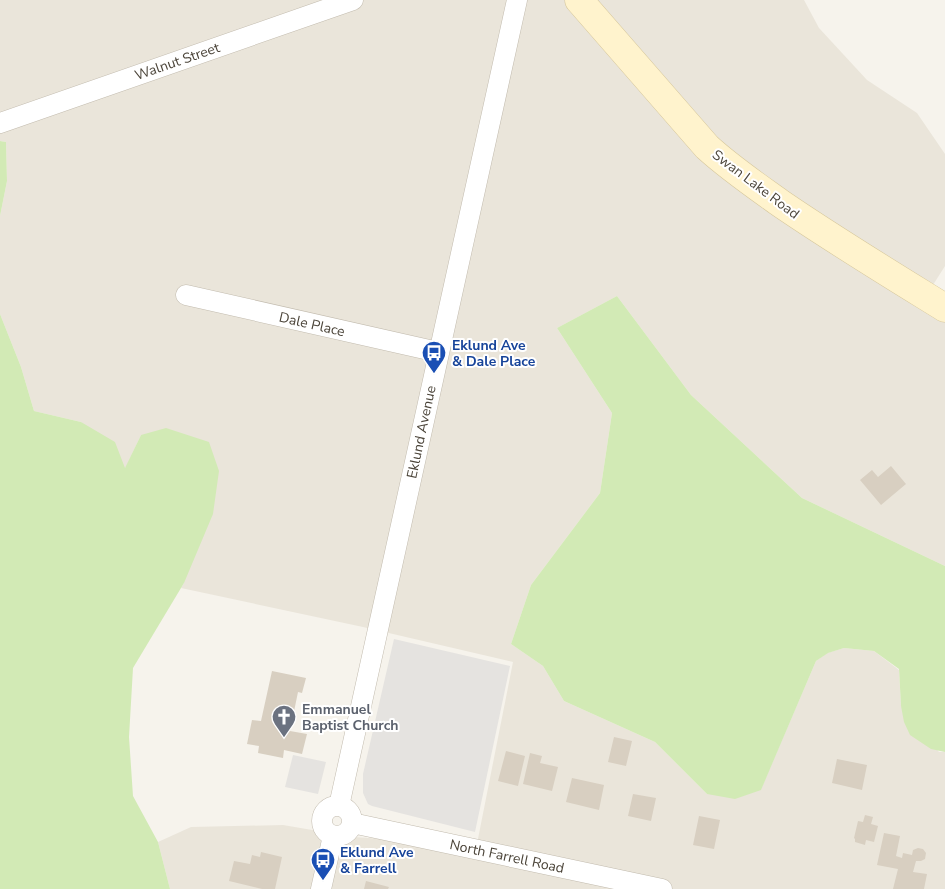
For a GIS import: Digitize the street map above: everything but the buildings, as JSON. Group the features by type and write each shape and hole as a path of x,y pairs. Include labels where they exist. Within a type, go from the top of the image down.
{"street":[{"name":"Walnut Street","path":"0,122 353,0"},
{"name":"Eklund Avenue","path":"340,806 438,352 517,0"},
{"name":"Swan Lake Road","path":"579,0 716,155 740,175 805,220 945,308"},
{"name":"Dale Place","path":"186,295 438,352"},
{"path":"332,806 340,806 346,809 351,816 352,823 348,832 340,836 333,836 325,831 322,825 322,817 325,810 332,806"},
{"name":"North Farrell Road","path":"352,823 662,889"},
{"path":"321,889 333,836"}],"shaded area":[{"path":"0,0 804,0 819,28 867,80 917,113 945,154 945,266 926,296 945,308 945,566 802,498 691,395 617,296 557,328 612,413 600,493 531,585 511,644 543,666 564,701 655,742 707,794 761,789 816,661 827,653 844,648 874,651 899,670 901,706 939,752 945,752 945,889 170,889 158,842 191,827 283,825 353,837 383,839 474,859 513,662 363,627 181,588 184,583 141,435 125,469 81,422 34,411 21,367 0,314 0,216 7,181 6,142 0,141"},
{"path":"394,639 510,666 475,832 372,806 368,804 363,793 363,774"},
{"path":"293,755 326,762 318,794 285,787"}],"green space":[{"path":"0,141 6,142 7,181 0,216"},
{"path":"617,296 691,395 802,498 945,566 945,752 931,749 910,735 904,722 901,706 899,669 874,651 844,648 828,653 816,661 761,790 735,799 707,794 655,742 564,701 543,666 511,644 531,585 600,493 612,413 557,328"},
{"path":"0,314 21,367 34,411 81,422 115,442 125,468 141,435 166,428 209,442 219,471 213,514 184,583 133,668 129,737 133,796 158,842 170,889 0,889"}],"place":[{"name":"Eklund Ave & Dale Place","path":"434,374"},
{"name":"Emmanuel Baptist Church","path":"284,738"},
{"name":"Eklund Ave & Farrell","path":"323,881"}]}
